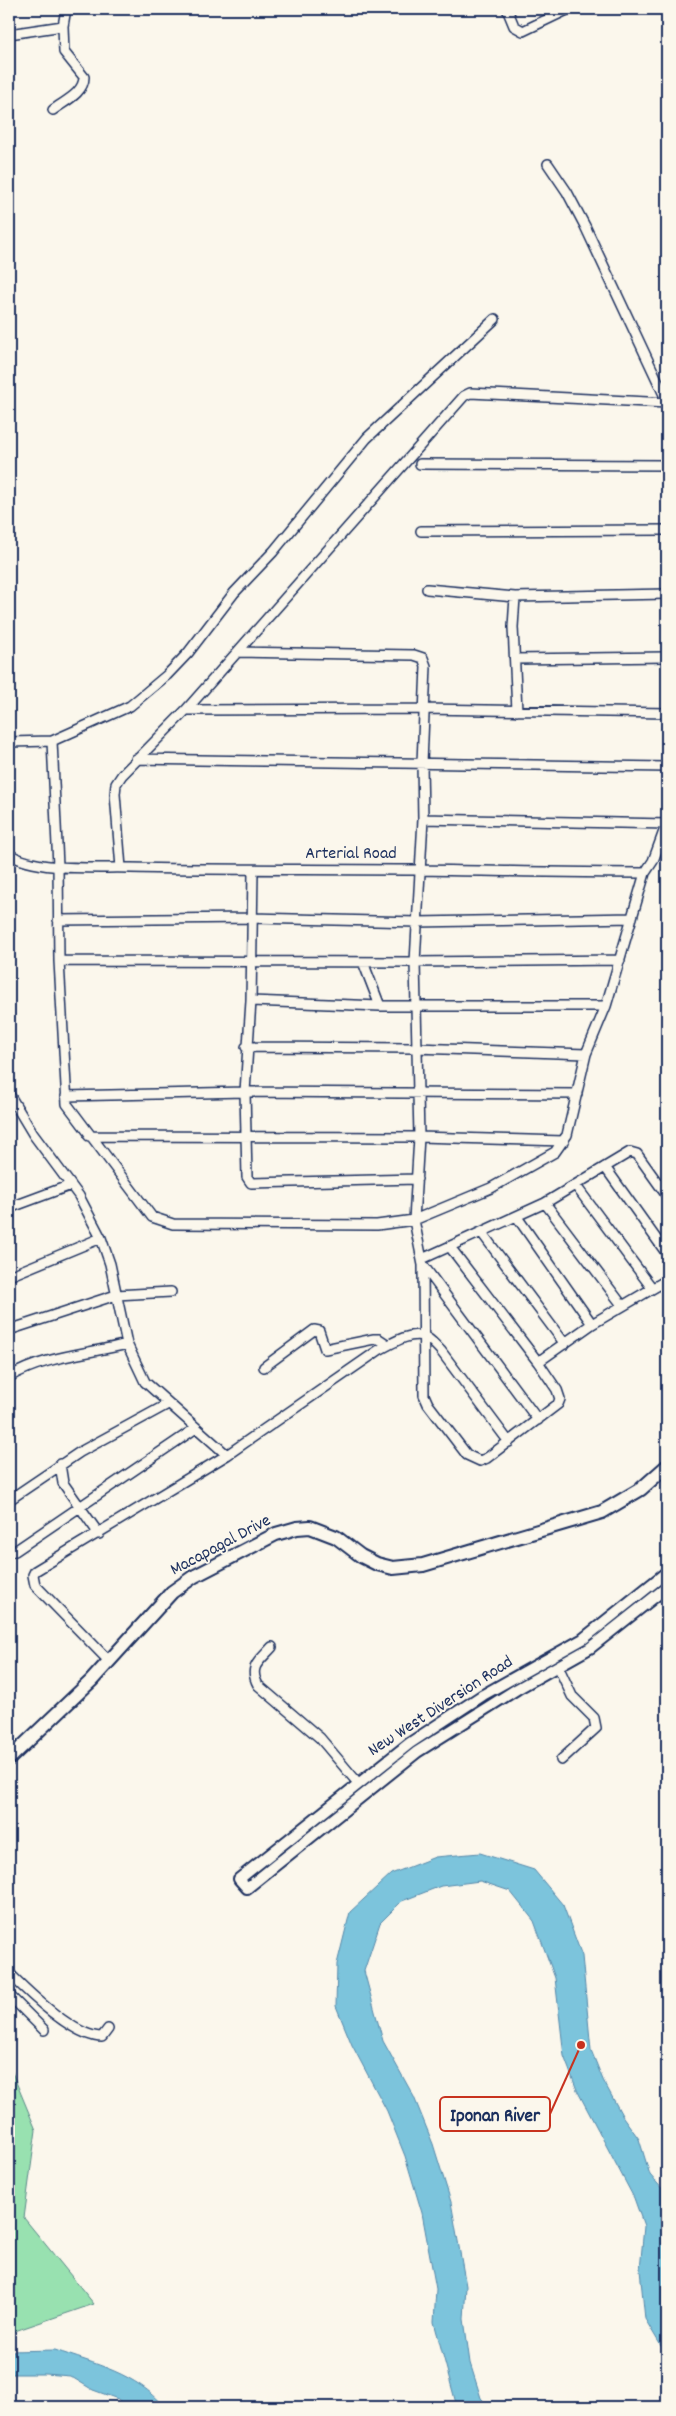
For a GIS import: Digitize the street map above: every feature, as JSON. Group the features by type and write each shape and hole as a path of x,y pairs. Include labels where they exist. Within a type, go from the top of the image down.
{"main road":[{"name":"Macapagal Drive","path":"9,1759 64,1708 172,1592 184,1583 276,1534 297,1528 310,1527 336,1537 361,1556 377,1564 393,1568 423,1565 602,1512 641,1489 667,1466"}],"street":[{"path":"53,110 82,88 84,82 84,77 64,52 63,26 66,9"},
{"path":"507,9 514,26 523,31 570,9"},
{"path":"9,34 63,26"},
{"path":"121,868 116,815 116,784 136,759 186,710 239,652 464,396 470,393 667,402 568,192 548,164"},
{"path":"9,742 52,741 130,706 167,675 188,653 234,593 273,552 367,438 494,320"},
{"path":"420,464 667,465"},
{"path":"421,531 667,530"},
{"path":"428,589 515,596 667,594"},
{"path":"515,596 513,626 517,711"},
{"path":"239,652 414,655 423,658 426,666 422,763 423,819 415,962 419,1136 414,1220 423,1262 425,1399 466,1455 480,1461 487,1458 538,1420 558,1404 560,1399 557,1390 538,1362 450,1247"},
{"path":"515,659 667,657"},
{"path":"186,710 424,709 667,714"},
{"path":"52,741 58,866 59,961 67,1104 152,1217 159,1221 173,1224 377,1225 414,1220 491,1188 546,1158 555,1152 564,1141 586,1054 606,1006 645,873 653,861 667,824 423,819"},
{"path":"136,759 667,767"},
{"name":"Arterial Road","path":"9,854 20,859 58,866 121,868 253,871 419,870 521,874 645,873"},
{"path":"253,871 250,1000 244,1092 247,1177 251,1182 417,1179"},
{"path":"58,920 252,918 417,922 632,918"},
{"path":"59,961 415,962 620,960"},
{"path":"363,962 380,1006"},
{"path":"250,1000 380,1006 606,1006"},
{"path":"246,1047 416,1048 586,1054"},
{"path":"66,1096 244,1092 577,1094"},
{"path":"9,1094 33,1134 71,1185 101,1238 110,1264 127,1344 145,1382 227,1455"},
{"path":"90,1136 419,1136 564,1141"},
{"path":"423,1262 450,1247 545,1203 630,1152 633,1152 667,1196"},
{"path":"605,1167 667,1254"},
{"path":"9,1208 71,1185"},
{"path":"576,1186 652,1288"},
{"path":"545,1203 622,1305"},
{"path":"517,1217 592,1324"},
{"path":"482,1233 565,1344"},
{"path":"9,1276 101,1238"},
{"path":"423,1262 538,1420"},
{"path":"538,1362 592,1324 667,1280"},
{"path":"9,1330 116,1295 171,1292"},
{"path":"264,1367 314,1330 319,1331 325,1349 374,1338 388,1345"},
{"path":"109,1661 49,1600 33,1580 33,1575 39,1567 99,1534 227,1455 388,1345 402,1338 423,1336 441,1351 509,1442"},
{"path":"9,1377 22,1369 42,1363 127,1344"},
{"path":"9,1500 60,1464 168,1404"},
{"path":"9,1552 15,1551 196,1428"},
{"path":"60,1464 63,1483 78,1507 99,1534"},
{"name":"New West Diversion Road","path":"667,1572 583,1638 511,1678 444,1720 358,1783 239,1878 247,1888 417,1752 489,1705 558,1666 612,1632 667,1587"},
{"path":"272,1647 255,1666 253,1674 258,1685 320,1738 358,1783"},
{"path":"558,1666 572,1696 594,1718 596,1728 561,1760"},
{"path":"9,1973 52,2010 84,2033 102,2037 108,2029"},
{"path":"9,1995 44,2030"}],"green space":[{"path":"9,2065 36,2130 24,2218 94,2304 9,2333"}],"water":[{"path":"480,1853 534,1870 563,1905 582,1956 591,2050 603,2080 623,2117 639,2139 650,2175 664,2191 667,2210 667,2356 645,2319 640,2270 644,2226 634,2198 577,2090 564,2056 555,1978 534,1921 510,1891 480,1881 441,1886 402,1901 380,1923 364,1971 383,2041 414,2097 433,2144 451,2202 466,2286 464,2319 470,2363 481,2398 489,2407 457,2407 434,2322 436,2289 422,2213 405,2156 387,2111 352,2045 336,2006 337,1964 350,1912 391,1874 435,1857"},
{"path":"55,2350 100,2365 128,2378 154,2395 165,2407 126,2407 118,2399 93,2390 70,2376 9,2374 9,2351"}],"place":[{"name":"Iponan River","path":"581,2045"}]}
